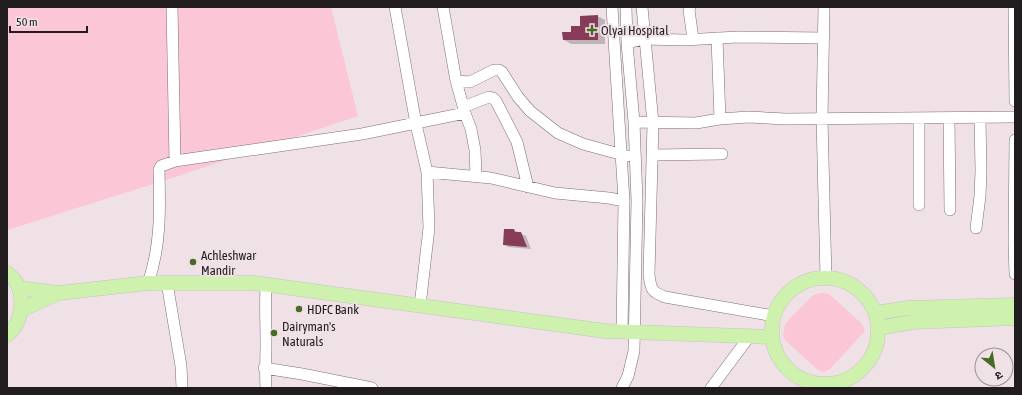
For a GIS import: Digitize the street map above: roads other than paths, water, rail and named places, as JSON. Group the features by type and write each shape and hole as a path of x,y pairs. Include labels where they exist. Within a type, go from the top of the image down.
{"main road":[{"path":"7,272 19,288 21,310 18,322 7,335"},
{"path":"826,278 842,280 856,288 868,299 875,313 878,328 877,343 872,356 864,368 852,377 839,385 816,386 799,378 785,366 775,351 772,337 774,316 781,301 793,288 809,281 826,278"},
{"path":"19,288 59,293 148,283 254,283 605,331 772,337"},
{"path":"21,310 59,293"},
{"path":"875,313 908,308 1015,305"},
{"path":"878,328 913,322 1015,318"}],"street":[{"path":"172,7 175,161"},
{"path":"395,7 416,124 427,172 429,228 420,306"},
{"path":"443,7 456,81 471,129 475,150 476,176"},
{"path":"612,7 624,201 628,332 634,351 628,376 622,388"},
{"path":"626,7 627,43 634,122 637,201 628,332"},
{"path":"642,7 653,123 649,275 651,289 656,294 665,298 774,316"},
{"path":"690,7 689,10 693,40"},
{"path":"824,7 822,119 826,278"},
{"path":"1014,7 1015,101"},
{"path":"627,43 644,39 693,40 738,37 824,38"},
{"path":"717,38 720,119"},
{"path":"456,81 470,82 494,70 499,70 502,72 518,97 530,112 558,133 602,150 621,154 635,160"},
{"path":"148,283 152,272 159,235 159,170 161,166 175,161 362,134 416,124 464,110 489,97 496,101 517,142 528,187"},
{"path":"634,122 696,122 748,117 784,119 1015,118"},
{"path":"919,205 920,118"},
{"path":"949,118 950,210"},
{"path":"976,228 981,171 980,118"},
{"path":"1015,140 1015,274"},
{"path":"652,155 722,154"},
{"path":"427,172 476,176 512,182 555,193 609,198 624,201"},
{"path":"167,283 181,366 182,388"},
{"path":"266,285 264,312 266,345 264,368 266,388"},
{"path":"711,388 749,337"},
{"path":"264,368 372,388"}],"place":[{"name":"Olyai Hospital","path":"592,30"},
{"name":"Achleshwar Mandir","path":"193,262"},
{"name":"HDFC Bank","path":"299,309"},
{"name":"Dairyman's Naturals","path":"274,333"}]}
